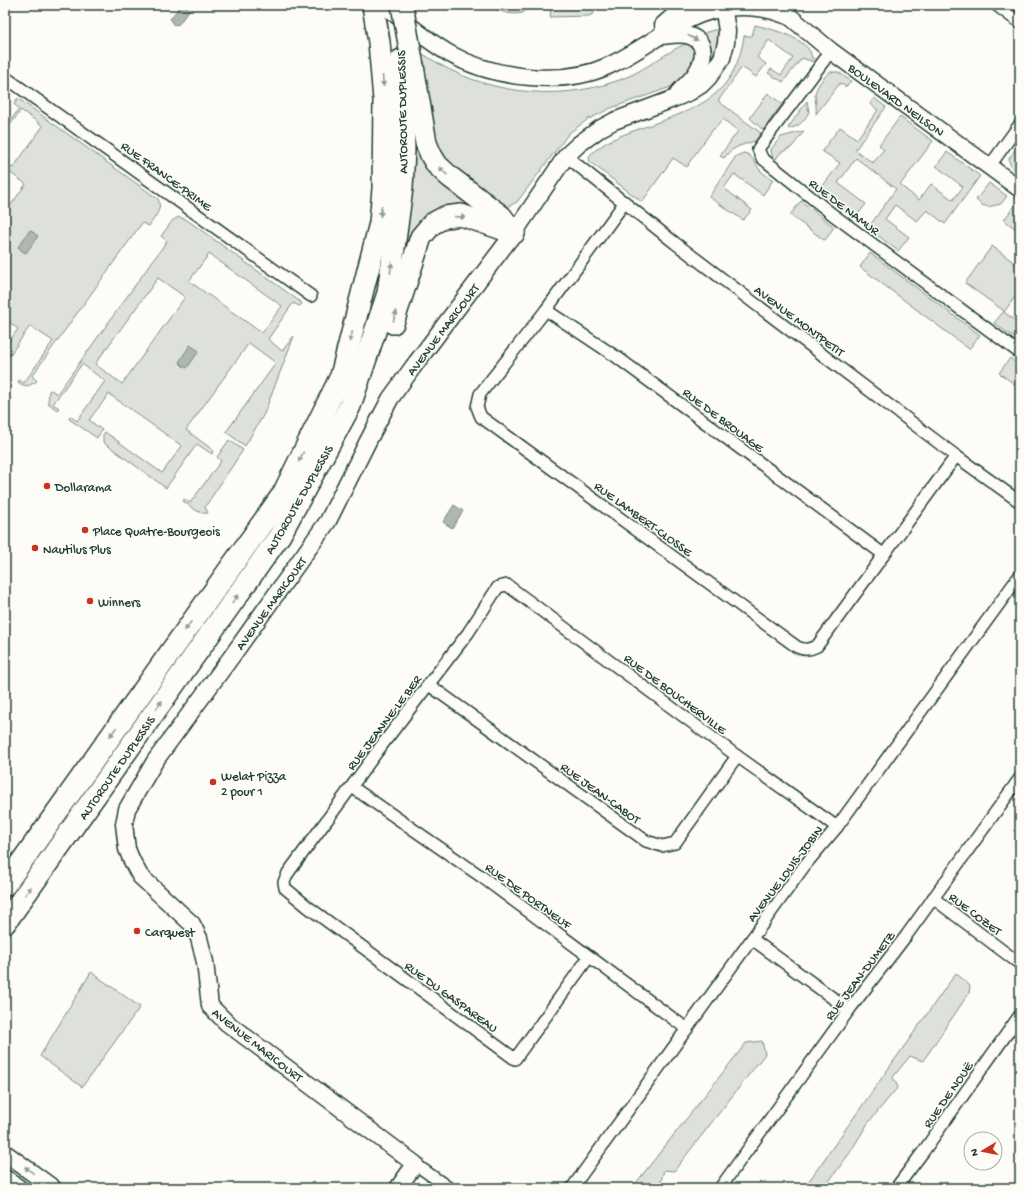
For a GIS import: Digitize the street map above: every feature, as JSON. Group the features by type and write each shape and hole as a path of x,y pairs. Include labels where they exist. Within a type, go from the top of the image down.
{"highway":[{"name":"AUTOROUTE DUPLESSIS","path":"5,885 283,494 341,376 380,216 383,189 385,129 384,100 379,42 373,5"},
{"name":"AUTOROUTE DUPLESSIS","path":"5,923 280,535 350,406 388,293 402,188 407,63 394,5"},
{"path":"402,5 407,63 430,155 437,165 450,177 501,216 514,233"},
{"path":"280,535 298,515 354,418 392,324 421,237 432,224 445,218 461,215 514,233"},
{"path":"5,860 52,818"}],"street":[{"path":"384,5 418,33 450,54 485,68 513,75 545,77 571,76 607,67 690,18 724,6 758,8 790,17"},
{"path":"644,45 670,18 686,5"},
{"name":"BOULEVARD NEILSON","path":"776,5 831,51 1020,189"},
{"path":"996,5 1020,23"},
{"name":"AVENUE MARICOURT","path":"449,1188 227,1023 210,1006 205,962 199,938 192,924 140,876 127,849 124,824 127,808 155,760 232,656 328,521 390,399 514,233 566,156 579,144 601,128 614,121 673,100 701,85 709,77 722,58 726,44 727,31 724,6"},
{"path":"644,45 661,36 675,34 691,36 700,42 704,54 702,62 696,74 673,100"},
{"name":"RUE DE NAMUR","path":"831,51 758,149 762,158 832,214 1020,353"},
{"name":"RUE FRANCE-PRIME","path":"5,77 311,296"},
{"path":"989,167 1020,124"},
{"name":"AVENUE MONTPETIT","path":"566,156 674,243 956,456 1020,502"},
{"name":"RUE LAMBERT-CLOSSE","path":"625,202 546,310 480,394 477,408 481,417 803,650 810,650 817,646 882,554 956,456"},
{"name":"RUE DE BROUAGE","path":"546,310 618,358 882,554"},
{"name":"AVENUE LOUIS-JOBIN","path":"572,1188 805,865 837,827 1020,575"},
{"name":"RUE DE BOUCHERVILLE","path":"498,587 507,585 737,756 837,827"},
{"name":"RUE JEANNE-LE BER","path":"288,873 382,745 468,633 498,587"},
{"name":"RUE JEAN-CABOT","path":"429,685 646,841 662,846 675,843 737,756"},
{"name":"RUE JEAN-DUMETZ","path":"720,1188 934,898 1020,778"},
{"name":"RUE DE PORTNEUF","path":"352,786 482,877 687,1029"},
{"name":"RUE DU GASPAREAU","path":"288,873 284,882 284,888 515,1059 589,957"},
{"name":"RUE COZET","path":"934,898 1020,964"},
{"path":"752,939 850,1010"},
{"name":"RUE DE NOUË","path":"896,1188 1020,1015"},
{"path":"5,1153 53,1188"},
{"path":"398,1188 415,1164"},
{"path":"5,1178 19,1188"}],"shaded area":[{"path":"181,5 185,5 190,9 178,25 174,25 170,19"},
{"path":"487,5 592,5 596,10 589,16 550,17 551,9 526,8 523,13 514,14 500,11"},
{"path":"755,25 780,32 797,40 810,51 812,58 815,59 814,62 802,58 783,82 768,73 771,69 781,75 793,58 769,40 757,57 766,64 756,77 742,67 718,101 761,133 755,141 739,146 730,151 724,158 720,156 738,131 723,119 715,129 714,128 687,167 673,158 642,202 590,162 589,157 591,154 606,143 692,109 707,100 720,89 731,76 739,58 744,36 752,36"},
{"path":"718,29 717,44 712,58 710,57 700,34"},
{"path":"685,44 693,46 699,57 680,82 671,87 611,108 587,120 569,133 517,202 509,206 503,207 441,164 415,49 439,64 461,75 484,83 507,89 532,92 556,92 580,90 604,85 627,77"},
{"path":"830,72 838,72 851,81 846,87 840,83 816,114 815,94 817,88"},
{"path":"411,93 420,138 495,219 459,207 395,284"},
{"path":"768,93 782,104 763,130 750,118"},
{"path":"874,98 886,107 855,150 873,163 884,149 879,145 900,117 933,141 900,185 919,200 931,184 953,200 963,187 936,166 947,152 980,176 945,224 927,210 917,221 895,205 885,219 909,237 898,251 868,228 896,189 856,158 838,183 866,204 855,218 819,191 840,163 822,151 840,127 857,139 878,110 870,104"},
{"path":"17,99 158,199 159,203 159,210 149,226 142,223 32,376 37,381 28,386 18,382 19,380 24,383 53,341 30,326 5,362 5,347 18,329 5,319 5,213 26,184 5,169 5,162 13,168 43,126 21,110 5,132 5,128 19,109 14,104"},
{"path":"807,101 809,112 803,121 789,129 788,128"},
{"path":"804,131 792,147 780,153 776,159 772,156 771,149 781,137"},
{"path":"1020,142 1020,174 1012,168 1009,159"},
{"path":"744,153 753,160 764,174 773,180 763,195 734,174 724,188 752,210 743,220 709,197 736,156"},
{"path":"989,183 1007,196 1001,204 987,207 984,205 983,206 976,200"},
{"path":"801,201 834,227 826,239 824,240 790,215"},
{"path":"1017,202 1020,205 1020,232 1004,220"},
{"path":"179,217 187,220 302,303 299,306 293,303 268,339 282,351 294,336 264,414 245,446 226,432 276,363 249,343 186,430 213,450 212,454 197,444 166,488 103,442 103,435 105,432 162,473 182,446 109,394 89,420 102,430 97,438 69,419 70,416 77,421 105,381 82,364 53,404 59,408 57,410 48,403 49,391 51,390 57,394 167,241 161,236 173,220","holes":["209,254 282,306 262,333 189,281","158,278 185,297 122,384 95,364"]},
{"path":"30,230 38,236 26,253 18,247"},
{"path":"992,246 1020,267 1020,290 1004,312 1020,324 1020,342 994,323 1004,311 965,283"},
{"path":"870,253 980,335 969,349 860,267"},
{"path":"190,345 199,351 187,368 179,362"},
{"path":"1010,358 1020,366 1020,388 999,373"},
{"path":"229,440 243,450 205,507 208,513 201,513 183,501 184,499 190,503 221,461 217,457"},
{"path":"454,505 463,511 452,528 443,522"},
{"path":"91,972 140,1007 82,1087 40,1056"},
{"path":"956,973 970,986 969,993 923,1061 910,1056 893,1077 898,1087 868,1123 849,1154 824,1188 804,1188"},
{"path":"762,1041 765,1054 674,1171 664,1170 659,1188 632,1188 746,1043"}],"place":[{"name":"Dollarama","path":"47,486"},
{"name":"Place Quatre-Bourgeois","path":"85,530"},
{"name":"Nautilus Plus","path":"35,548"},
{"name":"Winners","path":"90,601"},
{"name":"Welat Pizza 2 pour 1","path":"213,782"},
{"name":"Carquest","path":"137,931"}]}
